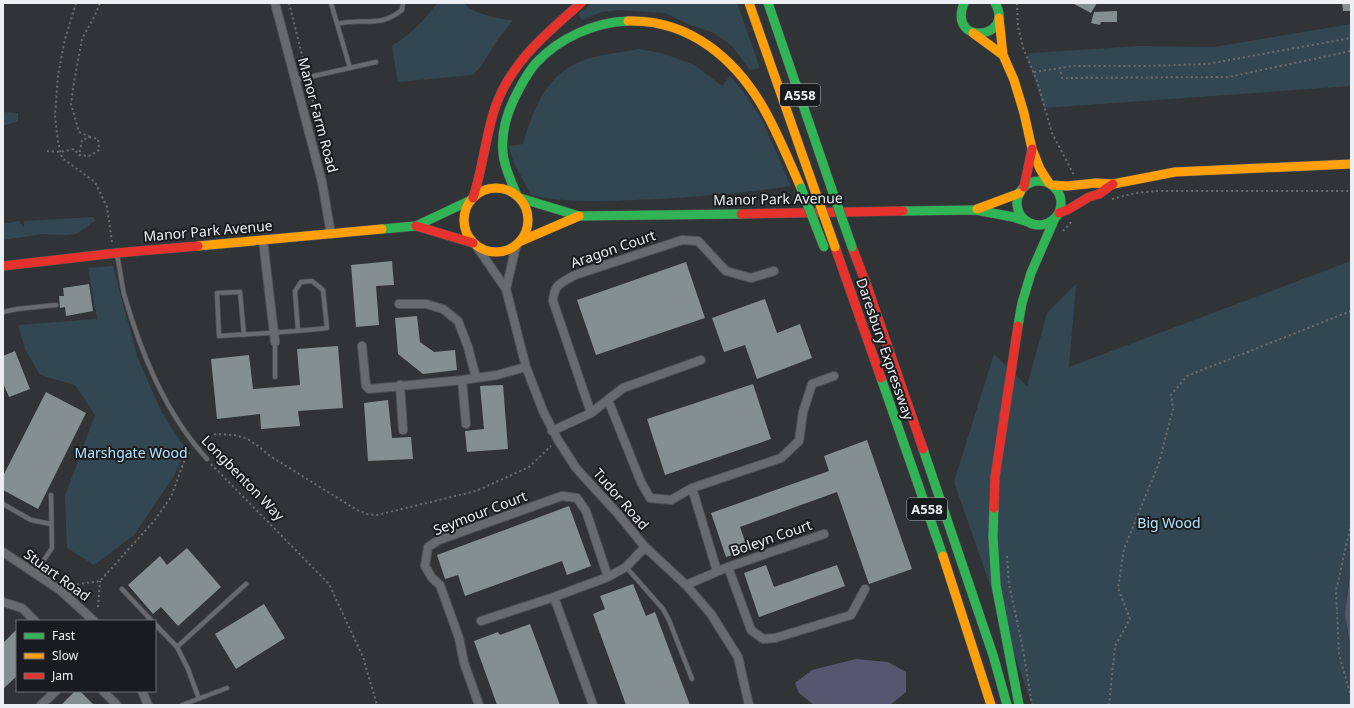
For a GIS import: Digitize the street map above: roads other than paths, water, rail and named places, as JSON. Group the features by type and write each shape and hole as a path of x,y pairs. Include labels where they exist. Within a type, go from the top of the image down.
{"main road":[{"path":"581,3 528,50 515,66 503,87 495,108 481,171 472,199 466,208 464,217 464,227 468,236 475,245 486,251 497,253 507,251 518,244 527,229 528,215 525,206 518,197 504,163 503,148 505,126 512,104 522,82 536,64 556,46 579,33 608,23 635,21 663,24 687,32 712,48 737,71 758,98 801,188 824,247 858,315"},
{"name":"Daresbury Expressway","path":"750,3 941,550 991,705"},
{"name":"Daresbury Expressway","path":"768,3 984,627 1007,705"},
{"path":"964,3 960,13 960,20 967,30 1003,55"},
{"path":"995,3 999,15 1003,55 1014,80 1032,149 1040,169 1051,184 1057,189 1061,201 1057,215 1031,273 1022,303 995,477 993,536 996,585 1019,705"},
{"path":"973,33 984,34 994,28 1002,3"},
{"path":"1032,149 1017,206 1019,212 1028,222 1035,224 1049,222 1057,215 1090,197 1099,194 1113,184"},
{"path":"1022,190 1029,183 1036,181 1051,184 1113,184 1175,172 1351,164"},
{"path":"472,199 481,192 500,188 509,191 518,197"},
{"name":"Manor Park Avenue","path":"976,210 1022,190"},
{"name":"Manor Park Avenue","path":"518,197 579,216 976,210 1013,217 1028,222"},
{"name":"Manor Park Avenue","path":"3,266 115,253 416,226 472,199"},
{"name":"Manor Park Avenue","path":"518,244 579,216"},
{"name":"Manor Park Avenue","path":"416,226 475,245"}],"street":[{"name":"Manor Farm Road","path":"275,3 322,182 331,234"},
{"path":"263,240 275,338"},
{"name":"Aragon Court","path":"591,413 553,301 553,292 559,284 575,275 682,240 698,241 726,271 752,278 774,271"},
{"name":"Tudor Road","path":"506,289 518,244"},
{"name":"Tudor Road","path":"475,245 506,289 526,367 542,411 552,431 576,468 618,514 645,547 686,585 712,614 738,657 749,705"},
{"path":"399,304 426,304 443,309 458,320 468,347 476,378"},
{"path":"362,346 366,386 369,389 462,380 497,375 526,367"},
{"path":"552,431 591,413 623,388 701,360"},
{"path":"608,400 641,482 650,498 671,500 692,488 781,458 799,441 803,412 812,384 834,376"},
{"path":"462,380 466,424"},
{"path":"400,385 403,430"},
{"name":"Boleyn Court","path":"692,488 718,571"},
{"name":"Seymour Court","path":"479,705 464,663 459,638 440,585 432,578 425,566 428,547 439,540 562,496 577,498 586,511 608,577"},
{"name":"Boleyn Court","path":"686,585 728,567 824,534"},
{"path":"482,621 608,577 626,567 645,547"},
{"name":"Stuart Road","path":"3,552 60,590 93,620"},
{"name":"Boleyn Court","path":"728,567 751,630 763,639 775,638 851,615 865,589"},
{"path":"554,597 593,705"},
{"path":"3,602 22,608 34,620"},
{"path":"41,705 55,692"},
{"path":"104,692 117,705"},
{"path":"142,692 148,705"}],"lane":[{"path":"331,3 350,68"},
{"path":"337,24 356,21 374,22 388,19 402,10 403,3"},
{"path":"295,80 376,62"},
{"name":"Longbenton Way","path":"115,253 120,266 124,292 147,363 166,400 191,440 207,459"},
{"path":"244,335 240,292 217,293 219,336 244,335 275,338 298,331 327,328 323,290 312,281 301,282 295,291 298,331"},
{"path":"3,312 56,305"},
{"path":"275,338 275,377"},
{"path":"35,573 52,548 51,494"},
{"path":"3,504 31,520 52,524"},
{"path":"626,567 663,609 669,620 692,679"},
{"path":"177,647 246,584"},
{"path":"122,589 151,620"},
{"path":"156,625 177,647 188,669 199,699"},
{"path":"182,705 227,688"}],"park label":[{"name":"Marshgate Wood","path":"131,453"},
{"name":"Big Wood","path":"1169,523"}]}
